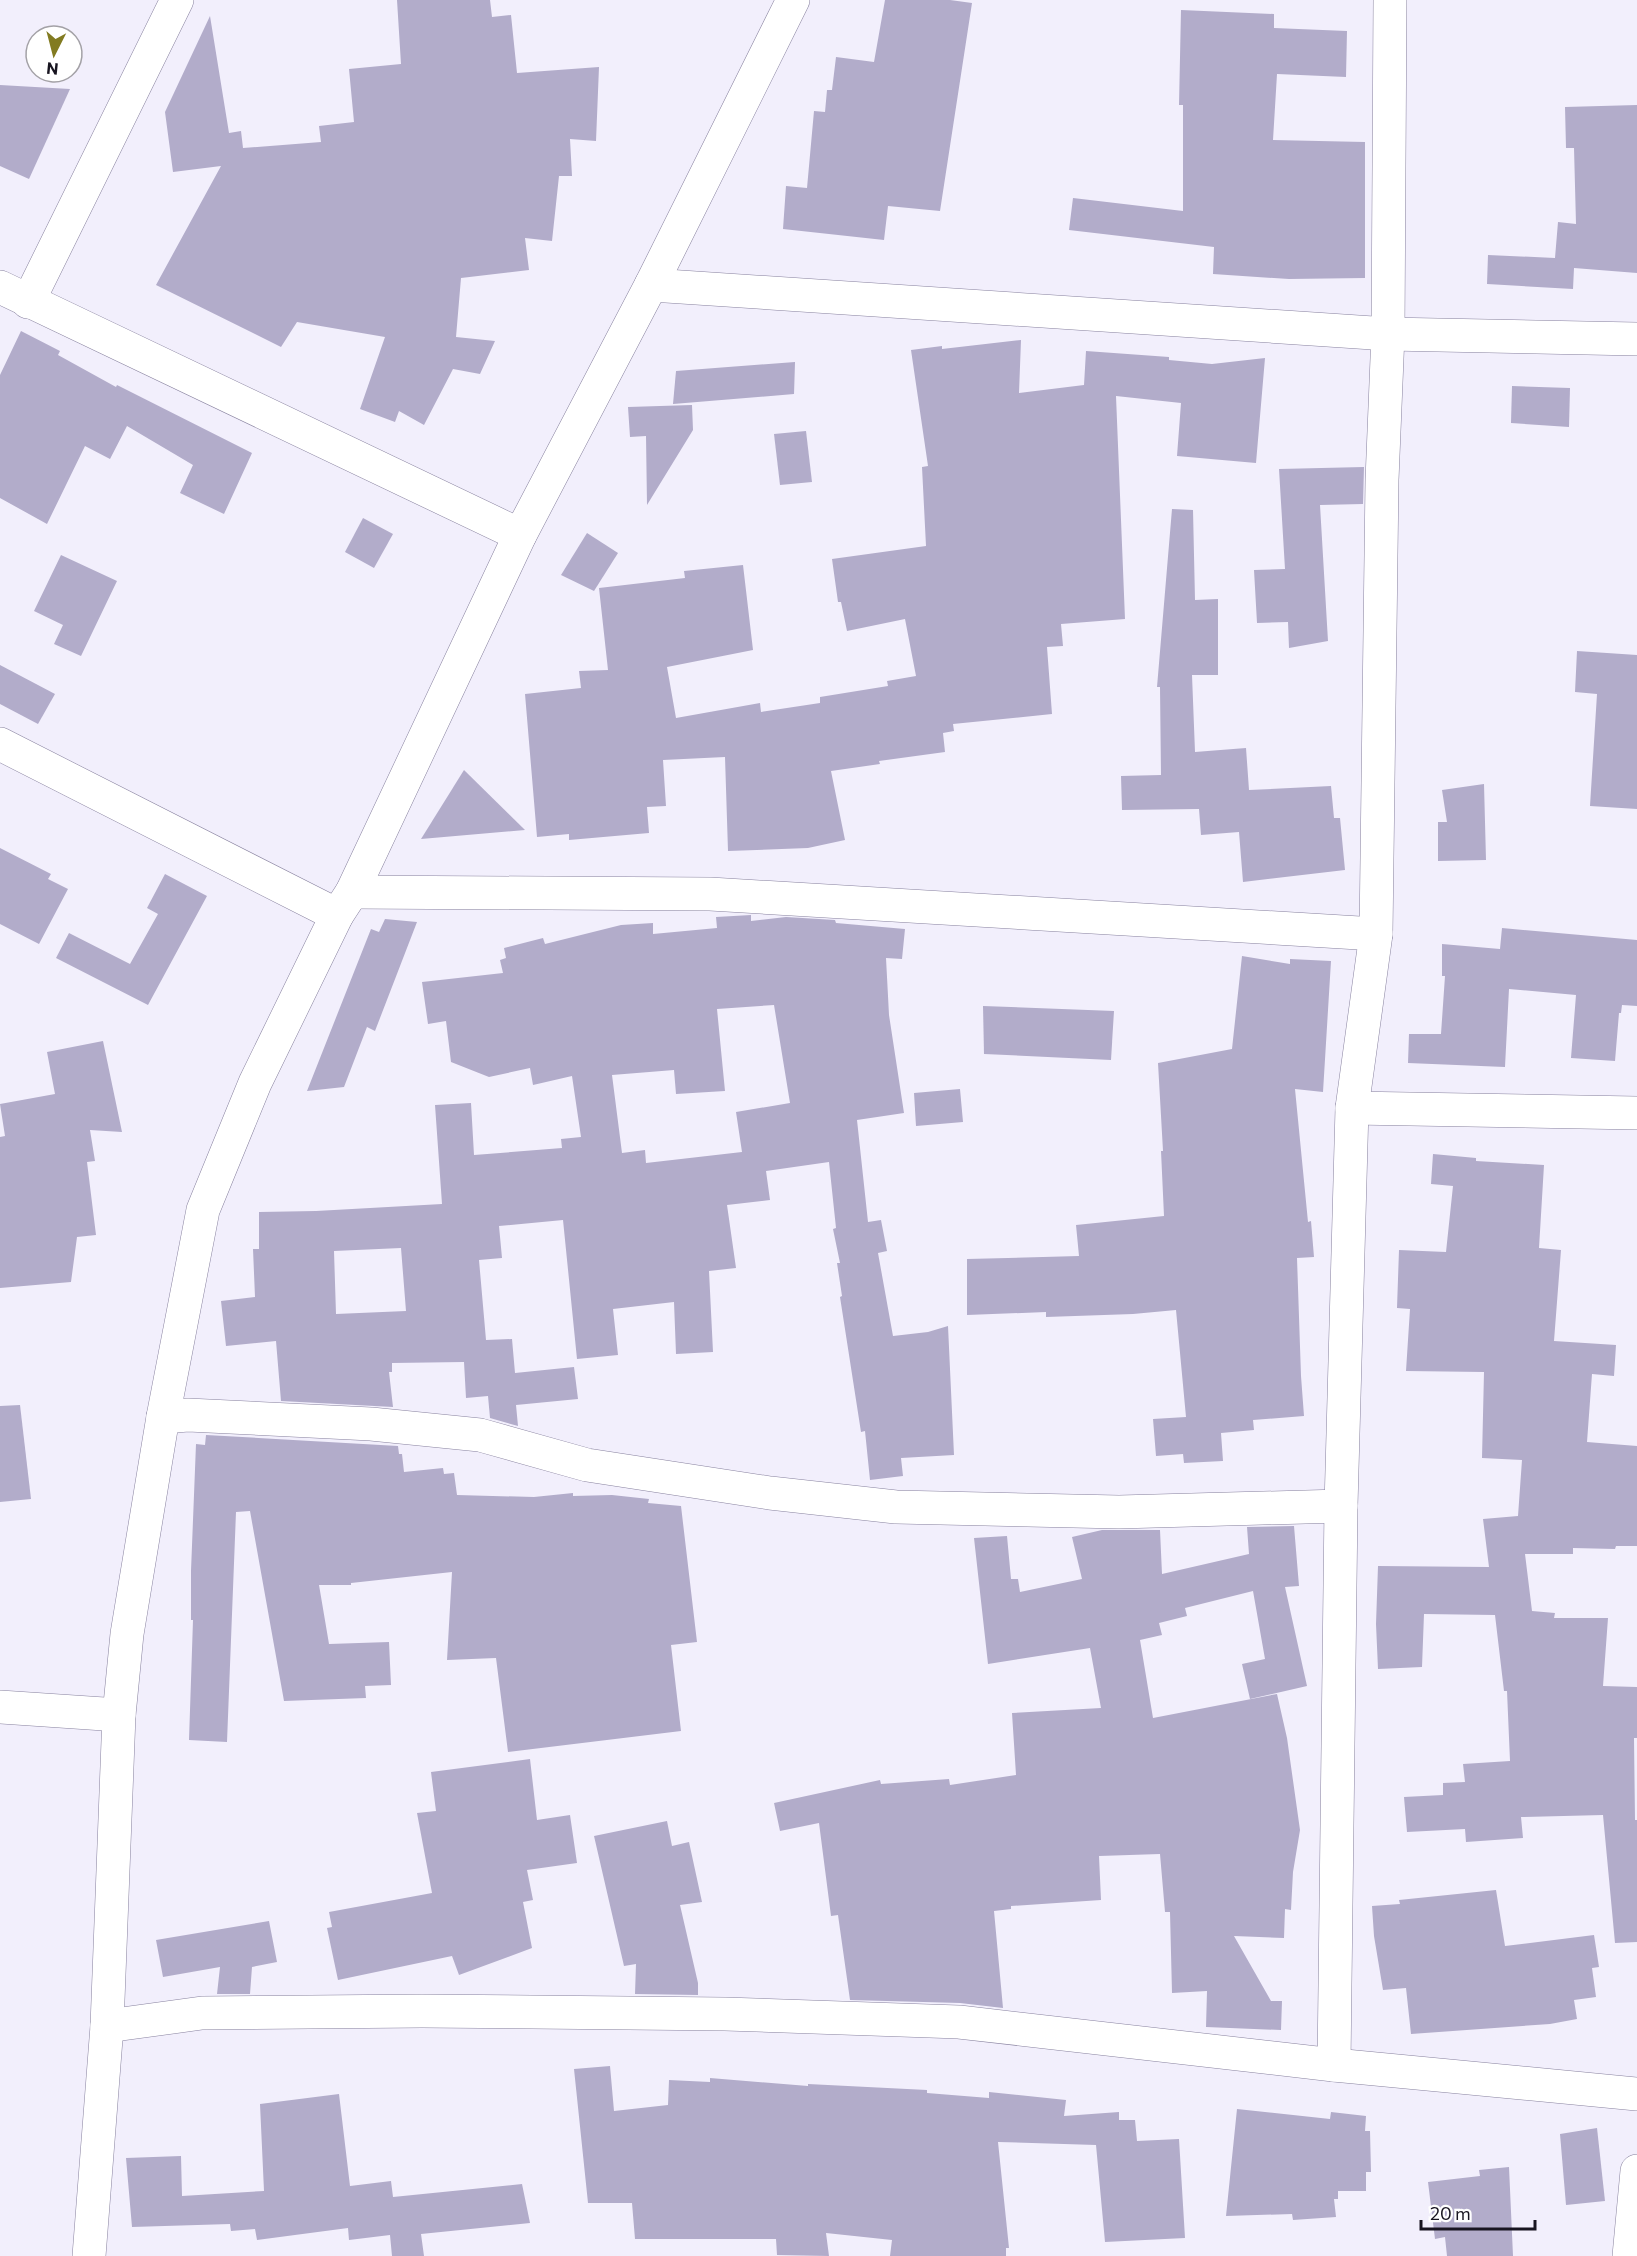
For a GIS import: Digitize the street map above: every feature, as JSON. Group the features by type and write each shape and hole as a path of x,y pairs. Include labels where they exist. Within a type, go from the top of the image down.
{"street":[{"path":"177,0 14,295 520,535"},
{"path":"89,2256 107,2026 119,1715 127,1634 163,1417 203,1210 255,1083 345,903 520,535 651,285 793,0"},
{"path":"1334,2065 1341,1506 1352,1108 1376,934 1382,480 1388,334 1390,0"},
{"path":"651,285 1388,334 1637,339"},
{"path":"0,744 345,903 710,894 1376,934"},
{"path":"1352,1108 1637,1113"},
{"path":"163,1417 188,1415 371,1424 480,1435 587,1465 770,1493 896,1507 1119,1512 1341,1506"},
{"path":"0,1707 119,1715"},
{"path":"107,2026 202,2013 422,2011 736,2014 959,2022 1334,2065 1637,2094"},
{"path":"1629,2256 1637,2171"}],"building":[{"path":"397,0 490,0 492,17 511,15 517,73 599,67 596,141 570,139 572,176 559,176 552,241 525,238 529,270 461,278 456,337 495,341 480,374 453,369 424,425 399,411 395,422 360,409 385,337 297,322 281,347 156,285 221,166 173,172 165,112 210,16 229,133 241,131 243,148 321,142 319,126 354,122 349,69 401,64"},
{"path":"885,0 950,0 972,3 940,211 888,206 884,240 783,229 786,186 807,188 814,111 825,112 827,90 832,90 836,57 874,62"},
{"path":"1181,10 1274,14 1274,28 1347,31 1346,77 1277,74 1273,140 1365,142 1365,278 1289,279 1213,274 1214,247 1069,230 1073,198 1183,211 1183,105 1179,105"},
{"path":"0,85 70,89 29,179 0,166"},
{"path":"1637,105 1637,273 1574,268 1573,289 1487,284 1488,255 1555,258 1558,222 1576,224 1574,148 1566,148 1565,107"},
{"path":"21,331 60,351 58,355 116,387 117,385 252,453 224,514 180,493 193,465 127,426 110,459 85,446 47,524 0,498 0,375"},
{"path":"1021,340 1019,393 1084,385 1086,351 1169,357 1169,360 1212,364 1265,358 1256,463 1177,456 1181,403 1116,396 1125,619 1061,624 1063,646 1047,647 1052,714 953,724 954,731 943,733 945,752 879,761 880,764 831,771 845,840 808,848 728,851 725,757 663,760 666,806 647,807 649,833 569,840 569,834 537,837 525,694 581,688 579,671 608,670 599,588 685,578 684,571 743,565 753,650 667,667 676,718 760,703 761,712 820,703 820,697 888,686 887,681 916,676 905,619 847,631 841,602 838,602 832,559 926,546 922,467 928,466 911,350 942,346 942,349"},
{"path":"795,362 794,394 673,404 676,371"},
{"path":"1512,386 1570,388 1569,427 1511,423"},
{"path":"692,405 693,430 647,505 646,436 630,437 628,407"},
{"path":"806,431 812,482 780,485 774,434"},
{"path":"1364,467 1363,504 1320,505 1328,641 1289,648 1288,622 1257,623 1254,570 1285,569 1279,469"},
{"path":"1172,509 1193,510 1195,600 1218,599 1218,675 1192,675 1195,752 1246,748 1249,790 1331,786 1334,818 1340,818 1345,870 1243,882 1239,832 1201,835 1199,809 1122,810 1121,776 1161,775 1160,687 1157,687"},
{"path":"363,518 393,534 374,568 345,552"},
{"path":"587,533 618,553 594,591 561,575"},
{"path":"61,555 117,581 81,656 54,644 63,625 34,611"},
{"path":"1577,651 1637,655 1637,809 1590,806 1597,694 1575,692"},
{"path":"0,665 55,694 38,724 0,704"},
{"path":"464,770 525,830 421,839"},
{"path":"1484,784 1486,860 1438,861 1438,822 1447,822 1442,790"},
{"path":"0,848 51,874 48,879 68,889 39,944 0,924"},
{"path":"165,874 207,896 148,1005 56,958 69,933 130,964 158,914 147,908"},
{"path":"751,915 751,921 786,917 835,920 836,923 905,929 902,959 886,958 889,1015 904,1113 857,1120 868,1222 881,1220 887,1251 878,1253 893,1336 928,1332 948,1326 954,1455 901,1458 903,1476 870,1480 865,1431 861,1432 840,1297 842,1296 837,1263 840,1263 833,1229 836,1228 829,1162 766,1171 770,1200 727,1205 736,1268 709,1271 713,1352 676,1354 674,1302 613,1309 618,1355 577,1359 563,1220 499,1226 502,1258 479,1260 486,1340 512,1339 515,1373 574,1367 578,1399 516,1405 518,1426 490,1418 488,1396 466,1398 464,1362 392,1363 392,1372 389,1372 393,1407 281,1401 276,1341 226,1346 221,1301 255,1297 253,1249 259,1249 259,1212 442,1204 435,1105 471,1103 474,1155 562,1148 561,1139 581,1137 572,1076 533,1085 530,1068 489,1077 451,1062 446,1021 428,1024 422,982 503,973 500,960 506,958 504,948 543,938 545,944 621,925 653,923 653,934 717,928 716,917","holes":["774,1005 790,1103 736,1112 742,1152 646,1163 645,1150 622,1153 612,1075 674,1070 676,1094 725,1091 717,1009","401,1248 406,1311 336,1314 334,1251"]},
{"path":"385,919 417,922 375,1031 367,1027 344,1087 307,1091 371,929 379,932"},
{"path":"1502,928 1637,940 1637,1006 1622,1005 1621,1013 1619,1013 1615,1061 1571,1058 1576,995 1509,989 1505,1067 1408,1063 1409,1034 1441,1034 1445,976 1442,976 1442,944 1500,949"},
{"path":"1242,956 1290,964 1290,959 1331,961 1323,1092 1295,1089 1308,1222 1311,1221 1314,1257 1297,1258 1304,1416 1253,1420 1254,1430 1221,1433 1223,1461 1184,1463 1183,1454 1156,1456 1153,1419 1186,1417 1176,1310 1046,1317 1046,1312 967,1315 967,1259 1079,1256 1076,1225 1164,1216 1158,1063 1232,1049"},
{"path":"983,1006 1114,1011 1111,1060 984,1054"},
{"path":"103,1041 122,1132 90,1130 95,1161 87,1162 96,1235 77,1237 71,1282 0,1288 0,1137 5,1136 0,1104 55,1094 47,1052"},
{"path":"960,1089 963,1122 916,1126 914,1093"},
{"path":"1433,1154 1476,1158 1476,1161 1544,1165 1539,1248 1561,1250 1554,1341 1616,1345 1614,1376 1592,1374 1587,1442 1637,1446 1637,1546 1616,1546 1615,1549 1573,1548 1573,1554 1525,1554 1532,1611 1555,1613 1554,1618 1608,1618 1603,1686 1637,1687 1637,1738 1634,1738 1637,1942 1615,1943 1603,1815 1521,1817 1523,1838 1466,1842 1465,1829 1407,1832 1404,1797 1443,1795 1443,1783 1465,1782 1463,1764 1510,1761 1507,1691 1504,1691 1495,1615 1424,1614 1422,1667 1378,1669 1376,1624 1378,1566 1489,1567 1483,1519 1518,1516 1522,1460 1482,1458 1484,1372 1406,1371 1410,1309 1397,1308 1399,1250 1446,1252 1453,1186 1431,1184"},
{"path":"20,1405 31,1499 0,1502 0,1406"},
{"path":"206,1435 398,1446 399,1454 402,1454 404,1472 443,1468 444,1474 454,1473 457,1495 534,1497 573,1493 573,1496 612,1495 649,1499 648,1503 681,1506 697,1642 671,1645 681,1731 508,1752 496,1658 447,1660 452,1572 351,1583 351,1585 319,1585 329,1644 389,1642 391,1685 365,1686 366,1698 284,1701 250,1511 236,1512 227,1742 189,1740 193,1620 191,1620 191,1571 196,1444 205,1445"},
{"path":"1294,1526 1299,1586 1285,1587 1307,1686 1250,1699 1242,1664 1265,1659 1253,1591 1185,1608 1187,1616 1159,1623 1162,1635 1140,1640 1153,1718 1277,1694 1287,1738 1300,1830 1293,1872 1291,1910 1285,1909 1284,1938 1234,1936 1271,2001 1282,2001 1281,2030 1206,2027 1207,1991 1172,1993 1170,1912 1165,1912 1160,1854 1099,1856 1101,1900 1011,1906 1011,1909 994,1911 1003,2008 960,2003 850,2000 838,1915 831,1916 819,1823 780,1831 774,1803 880,1780 881,1784 949,1779 950,1785 1016,1775 1012,1713 1101,1708 1090,1648 988,1664 974,1538 1007,1536 1011,1579 1018,1579 1020,1592 1082,1579 1072,1537 1102,1530 1160,1530 1162,1574 1249,1554 1247,1527"},
{"path":"530,1759 537,1820 570,1815 577,1863 527,1870 533,1900 523,1902 532,1948 459,1975 452,1956 338,1980 327,1928 332,1927 329,1912 432,1893 417,1813 436,1811 431,1772"},
{"path":"667,1821 672,1846 689,1842 702,1902 680,1905 698,1983 698,1995 635,1994 636,1964 624,1966 594,1836"},
{"path":"1496,1890 1505,1946 1594,1935 1599,1967 1592,1968 1596,1997 1574,2000 1577,2019 1550,2024 1411,2034 1406,1988 1383,1990 1374,1936 1372,1906 1400,1904 1399,1900"},
{"path":"269,1921 277,1962 252,1967 250,1994 217,1994 220,1967 163,1977 156,1940"},
{"path":"610,2066 614,2111 668,2105 669,2080 710,2082 710,2078 808,2086 808,2084 927,2090 927,2093 989,2098 989,2092 1066,2100 1064,2116 1119,2112 1119,2120 1135,2120 1137,2141 1179,2139 1185,2238 1105,2242 1096,2145 998,2142 1009,2248 1006,2248 1006,2256 890,2256 892,2240 826,2233 829,2256 777,2255 776,2239 635,2239 632,2203 588,2203 574,2069"},
{"path":"339,2094 350,2186 391,2181 393,2197 522,2184 530,2223 421,2234 424,2256 392,2256 390,2235 349,2240 348,2228 257,2240 255,2229 231,2231 230,2224 132,2227 126,2158 181,2156 182,2196 264,2191 260,2104"},
{"path":"1237,2109 1330,2119 1331,2112 1366,2116 1365,2131 1370,2131 1371,2172 1366,2172 1366,2191 1338,2191 1338,2199 1334,2199 1336,2217 1293,2220 1292,2214 1226,2216"},
{"path":"1597,2128 1605,2201 1566,2205 1560,2134"},
{"path":"1509,2167 1513,2256 1447,2256 1445,2237 1435,2239 1428,2182 1480,2176 1479,2170"}]}
